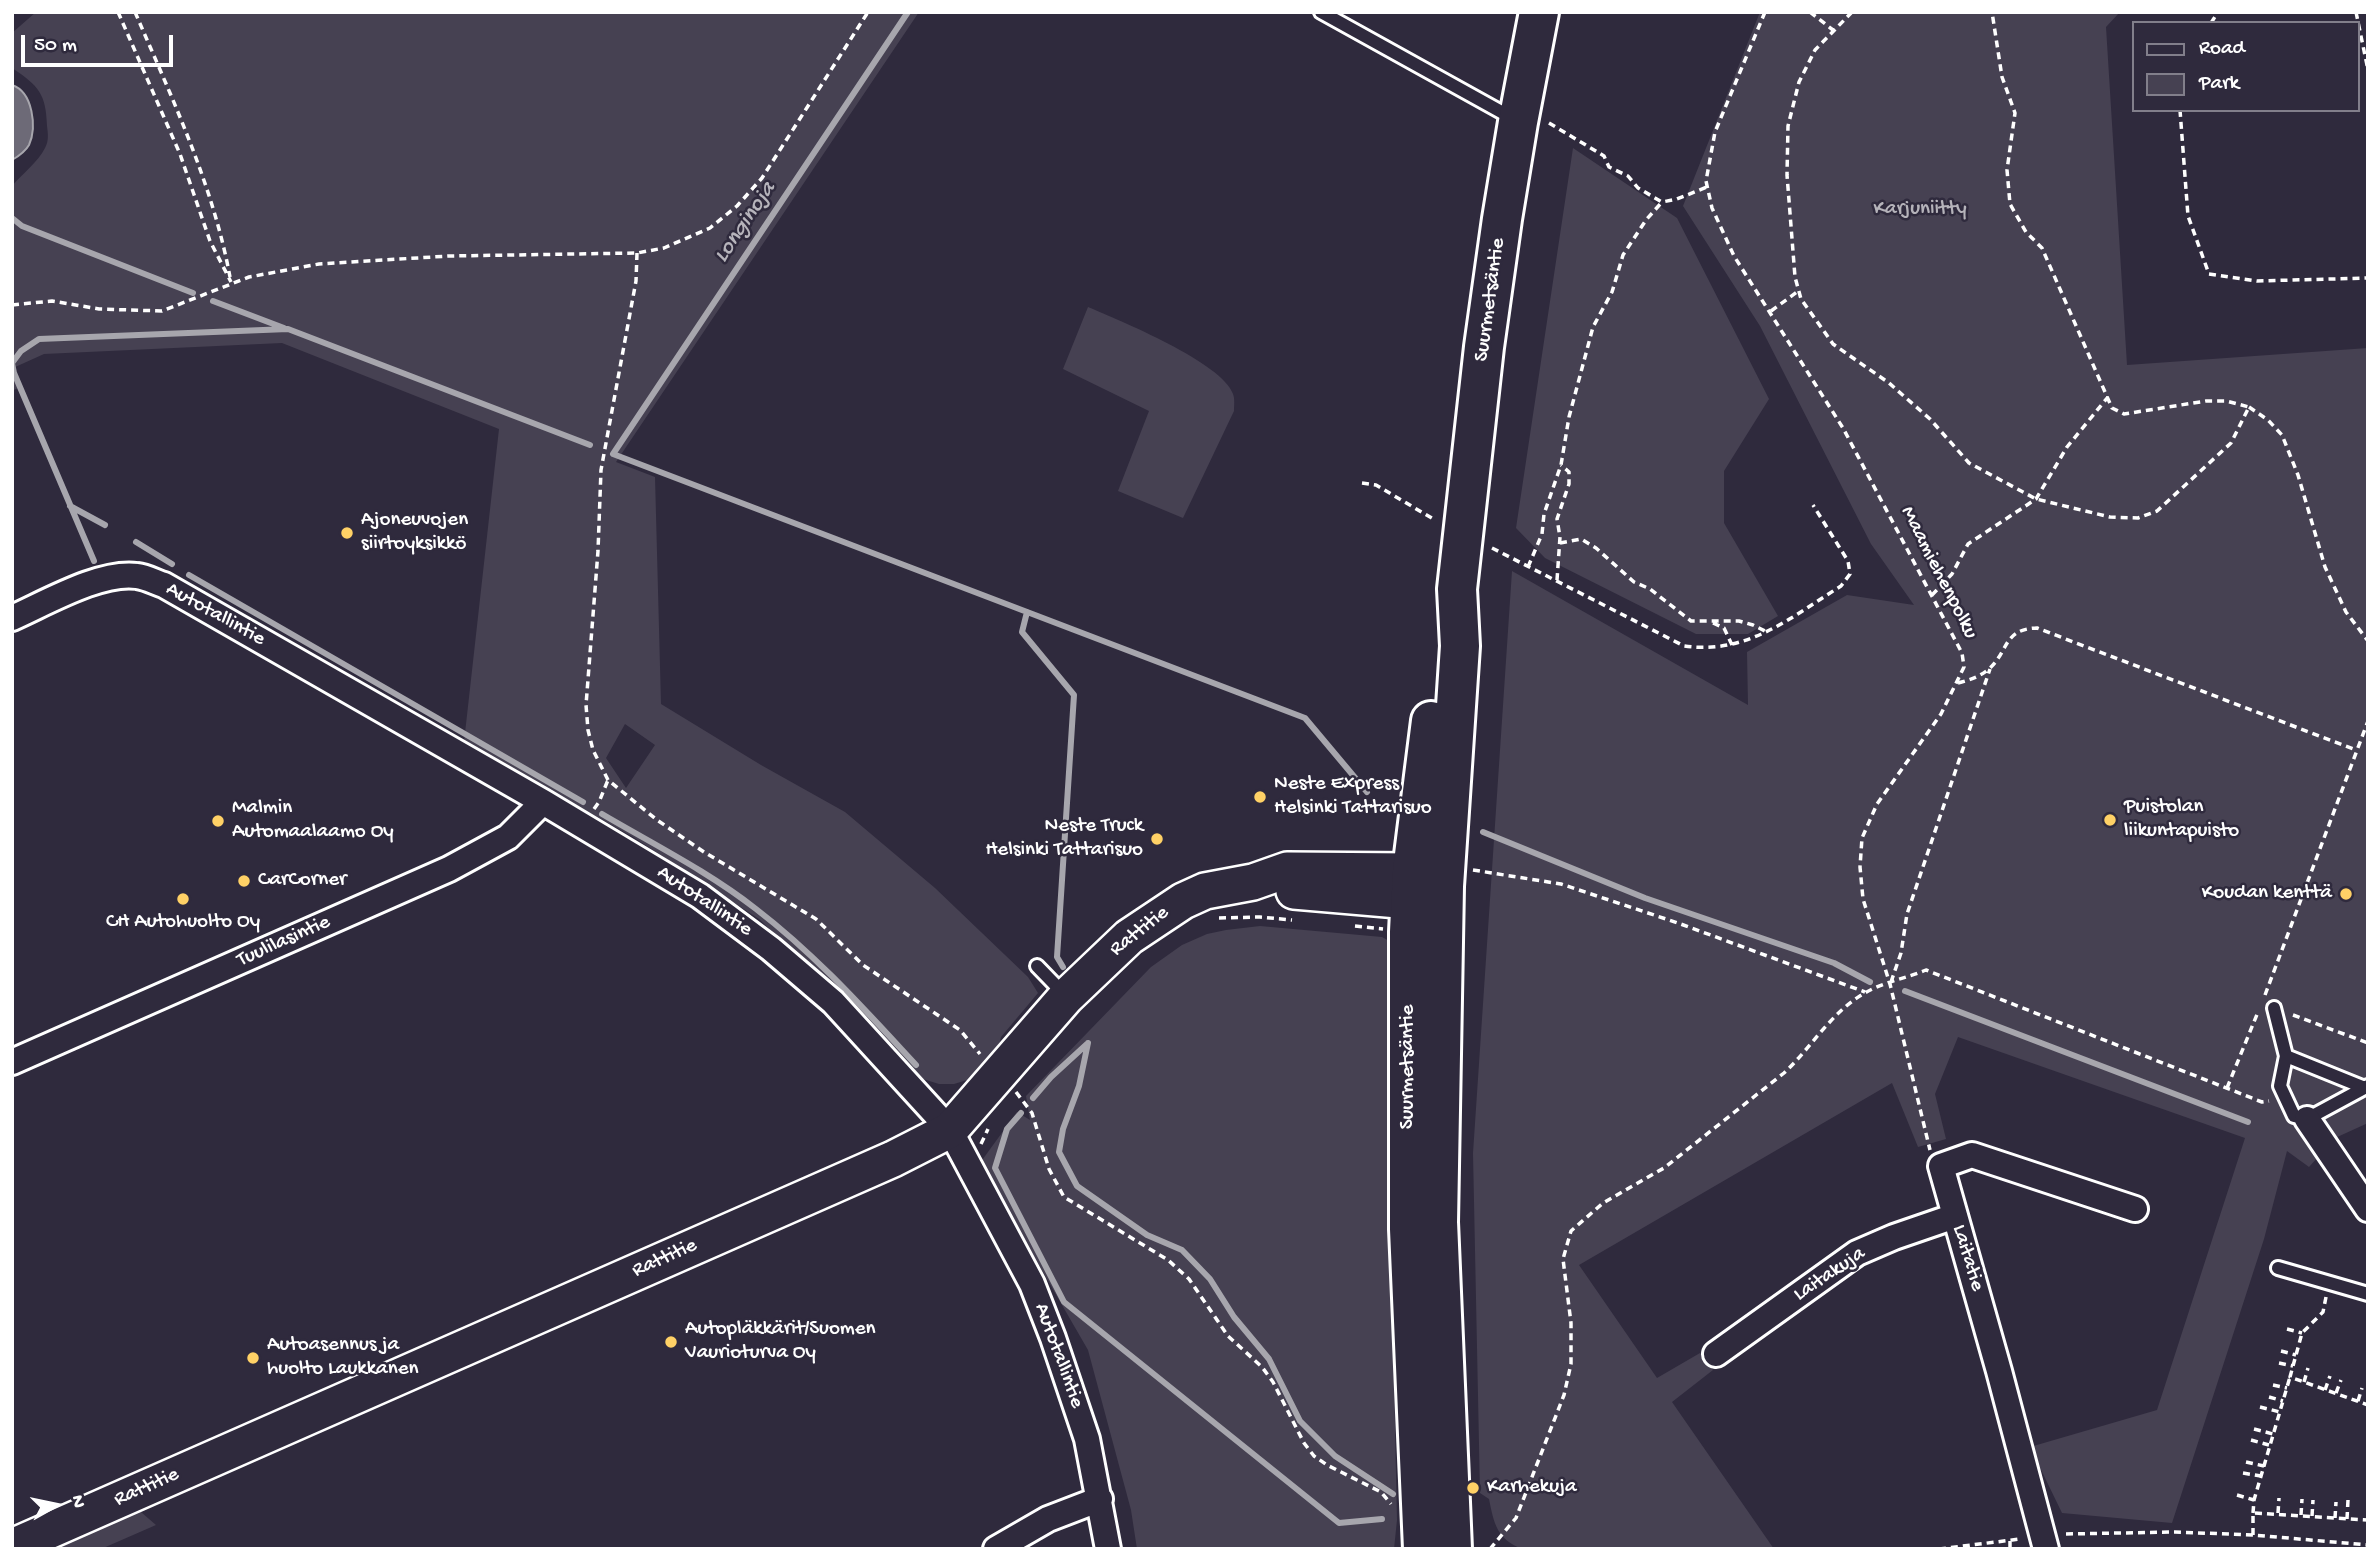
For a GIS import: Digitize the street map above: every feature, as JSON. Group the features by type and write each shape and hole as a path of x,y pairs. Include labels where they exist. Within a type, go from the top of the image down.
{"main road":[{"name":"Suurmetsäntie","path":"1423,1549 1409,1229 1441,642 1457,589 1484,347 1533,122 1539,12"},
{"name":"Suurmetsäntie","path":"1429,892 1438,1222 1452,1549"}],"street":[{"name":"Autotallintie","path":"12,618 95,582 119,576 138,576 164,585 583,825 700,896 771,949 833,1002 950,1129 1031,1284 1053,1338 1087,1439 1108,1549"},
{"name":"Tuulilasintie","path":"12,1062 449,869 508,837 543,802"},
{"name":"Rattitie","path":"12,1547 883,1163 950,1129 1008,1089 1066,997 1129,937 1163,912 1205,891 1253,882 1287,870 1429,892"},
{"path":"2307,1119 2368,1209"},
{"path":"1941,1166 1972,1155 2136,1209"},
{"name":"Laitatie","path":"1941,1166 2044,1542"},
{"name":"Laitakuja","path":"1716,1354 1857,1253 1955,1216"},
{"path":"996,1549 1048,1519 1100,1499"}],"lane":[{"path":"1321,12 1533,122"},
{"path":"1037,966 1066,997"},
{"path":"2274,1008 2286,1056 2280,1086 2294,1116 2307,1119 2366,1087"},
{"path":"2286,1056 2366,1087"},
{"path":"2278,1268 2368,1294"}],"path":[{"path":"118,12 180,154 210,241 231,282"},
{"path":"135,12 182,120 223,241 231,282"},
{"path":"12,305 52,300 99,309 162,311 231,282 278,270 319,264 450,256 637,253 664,248 710,228 737,206 762,177 868,12"},
{"name":"Maamiehenpolku","path":"1765,12 1715,132 1706,181 1712,208 1734,256 1843,428 1962,653 1964,667 1941,714 1877,804 1862,838 1860,867 1863,899 1890,984 1930,1149 1941,1166"},
{"path":"1810,12 1834,30"},
{"path":"1852,12 1815,50 1799,82 1788,126 1787,175 1795,277 1801,299 1833,344 1888,383 1930,419 1969,463 2036,499 2110,517 2138,518 2157,511 2231,443 2249,407"},
{"path":"1992,12 2002,77 2015,113 2007,170 2010,204 2026,232 2042,248 2112,408 2124,414 2206,401 2226,401 2249,407 2268,420 2281,435 2298,475 2325,567 2346,612 2368,641"},
{"path":"2359,26 2368,70"},
{"path":"2180,112 2188,216 2209,274 2258,281 2368,278"},
{"path":"1533,122 1604,156 1609,167 1628,176 1639,188 1662,202 1676,200 1707,187"},
{"path":"1528,567 1542,534 1544,514 1561,465 1569,416 1593,327 1612,292 1623,255 1646,220 1662,202"},
{"path":"637,253 636,281 601,470 598,551 586,705 587,730 593,750 608,780 657,820 695,846 816,919 863,965 960,1030 1008,1089 1032,1113 1049,1169 1064,1197 1168,1260 1189,1279 1228,1336 1262,1367 1273,1382 1304,1443 1314,1456 1381,1492 1390,1501 1394,1511"},
{"path":"1771,311 1798,291"},
{"path":"1932,595 1952,574 1968,544 2036,499 2067,447 2108,397"},
{"path":"1557,581 1560,543 1557,519 1569,484 1569,472 1561,465"},
{"path":"1363,483 1376,485 1463,537 1490,547 1684,646 1704,649 1733,645 1767,632 1841,586 1850,574 1848,561 1813,505"},
{"path":"1560,543 1581,539 1596,548 1634,582 1650,589 1691,621 1739,621 1767,632"},
{"path":"1711,622 1724,628 1733,645"},
{"path":"1890,984 1901,953 1907,914 1991,667 2013,634 2024,628 2038,628 2356,750"},
{"path":"1958,683 1974,679 1991,667"},
{"path":"2227,1088 2262,1003 2368,721"},
{"path":"583,825 599,802 608,780"},
{"path":"1352,926 1429,892 1561,884 1678,923 1866,992"},
{"path":"1209,921 1260,917 1300,921"},
{"path":"1490,1549 1516,1518 1564,1395 1571,1364 1571,1323 1563,1259 1571,1231 1603,1203 1664,1168 1784,1073 1801,1057 1822,1029 1866,992 1926,970 2262,1102 2285,1100"},
{"path":"2274,1008 2368,1043"},
{"path":"970,1169 989,1128"},
{"path":"2252,1535 2255,1500 2302,1333 2323,1312 2330,1283"},
{"path":"2287,1329 2302,1333"},
{"path":"2281,1351 2296,1355"},
{"path":"2278,1363 2293,1366"},
{"path":"2304,1382 2308,1368"},
{"path":"2325,1390 2330,1376"},
{"path":"2290,1377 2368,1405"},
{"path":"2336,1394 2341,1380"},
{"path":"2273,1385 2287,1388"},
{"path":"2358,1401 2362,1388"},
{"path":"2269,1397 2283,1401"},
{"path":"2260,1407 2280,1412"},
{"path":"2254,1429 2273,1434"},
{"path":"2251,1440 2270,1445"},
{"path":"2246,1462 2264,1466"},
{"path":"2243,1473 2261,1476"},
{"path":"2238,1494 2255,1500"},
{"path":"2278,1514 2279,1498"},
{"path":"2301,1516 2302,1499"},
{"path":"2312,1517 2313,1500"},
{"path":"2347,1519 2348,1500"},
{"path":"2335,1518 2336,1502"},
{"path":"2253,1513 2368,1520"},
{"path":"1939,1549 2010,1541 2044,1542 2175,1532 2252,1535 2368,1545"},
{"path":"2010,1541 2010,1549"}],"green space":[{"path":"36,12 919,12 616,462 655,477 661,704 845,812 935,888 1028,977 1038,993 1001,1037 997,1055 967,1080 954,1084 939,1084 923,1079 759,919 633,837 464,742 499,429 282,343 44,354 13,368 20,387 12,391 12,186 38,158 48,137 43,98 29,80 12,68 12,33","holes":["625,724 655,745 626,788 606,758"]},
{"name":"Karjuniitty","path":"1760,12 2120,12 2106,27 2127,365 2368,348 2368,1123 2335,1138 2309,1167 2287,1151 2264,1239 2172,1523 2062,1513 2030,1447 2157,1410 2245,1138 1958,1037 1935,1094 1946,1139 1918,1147 1892,1083 1579,1265 1657,1378 1700,1353 1713,1370 1672,1402 1774,1549 1522,1549 1507,1540 1498,1530 1489,1499 1480,1493 1473,1153 1512,571 1748,705 1747,652 1847,595 1914,605 1871,544 1760,326 1683,206"},
{"path":"1573,148 1677,218 1769,399 1724,471 1724,523 1778,616 1748,634 1696,634 1545,558 1516,528"},
{"path":"1088,307 1191,356 1225,382 1233,394 1234,411 1183,518 1118,491 1149,411 1063,369"},
{"path":"1260,926 1382,937 1391,942 1389,1143 1397,1520 1394,1549 1137,1549 1131,1510 1088,1350 980,1163 1017,1112 1030,1120 1026,1096 1151,967 1182,945 1207,934"},
{"path":"134,1506 156,1525 101,1549 38,1549"}],"shaded area":[{"path":"12,85 25,95 29,102 33,129 29,145 22,154 12,160"}],"waterway":[{"name":"Longinoja","path":"908,12 613,454 1305,718 1367,792"},
{"path":"12,218 22,226 193,293"},
{"path":"213,301 284,328"},
{"path":"94,561 14,373 12,363 21,351 39,339 288,329 590,445"},
{"path":"70,506 105,525"},
{"path":"136,542 172,564"},
{"path":"189,575 583,802"},
{"path":"1027,612 1022,632 1074,695 1057,957 1063,967"},
{"path":"602,814 700,871 756,909 820,964 916,1065"},
{"path":"1483,832 1645,898 1834,963 1870,982"},
{"path":"1905,991 2248,1122"},
{"path":"1088,1043 1079,1086 1063,1129 1059,1152 1077,1186 1147,1235 1182,1250 1210,1279 1234,1317 1269,1359 1300,1421 1335,1456 1393,1494"},
{"path":"1033,1098 1051,1077 1087,1044"},
{"path":"1021,1113 1007,1129 995,1168 1064,1302 1339,1523 1382,1519"}],"place":[{"name":"Ajoneuvojen siirtoyksikkö","path":"347,533"},
{"name":"Neste Express Helsinki Tattarisuo","path":"1260,797"},
{"name":"Puistolan liikuntapuisto","path":"2110,820"},
{"name":"Malmin Automaalaamo Oy","path":"218,821"},
{"name":"Neste Truck Helsinki Tattarisuo","path":"1157,839"},
{"name":"CarCorner","path":"244,881"},
{"name":"Koudan kenttä","path":"2346,894"},
{"name":"CH Autohuolto Oy","path":"183,899"},
{"name":"Autopläkkärit/Suomen Vaurioturva Oy","path":"671,1342"},
{"name":"Autoasennus ja huolto Laukkanen","path":"253,1358"},
{"name":"Karhekuja","path":"1473,1488"}]}
